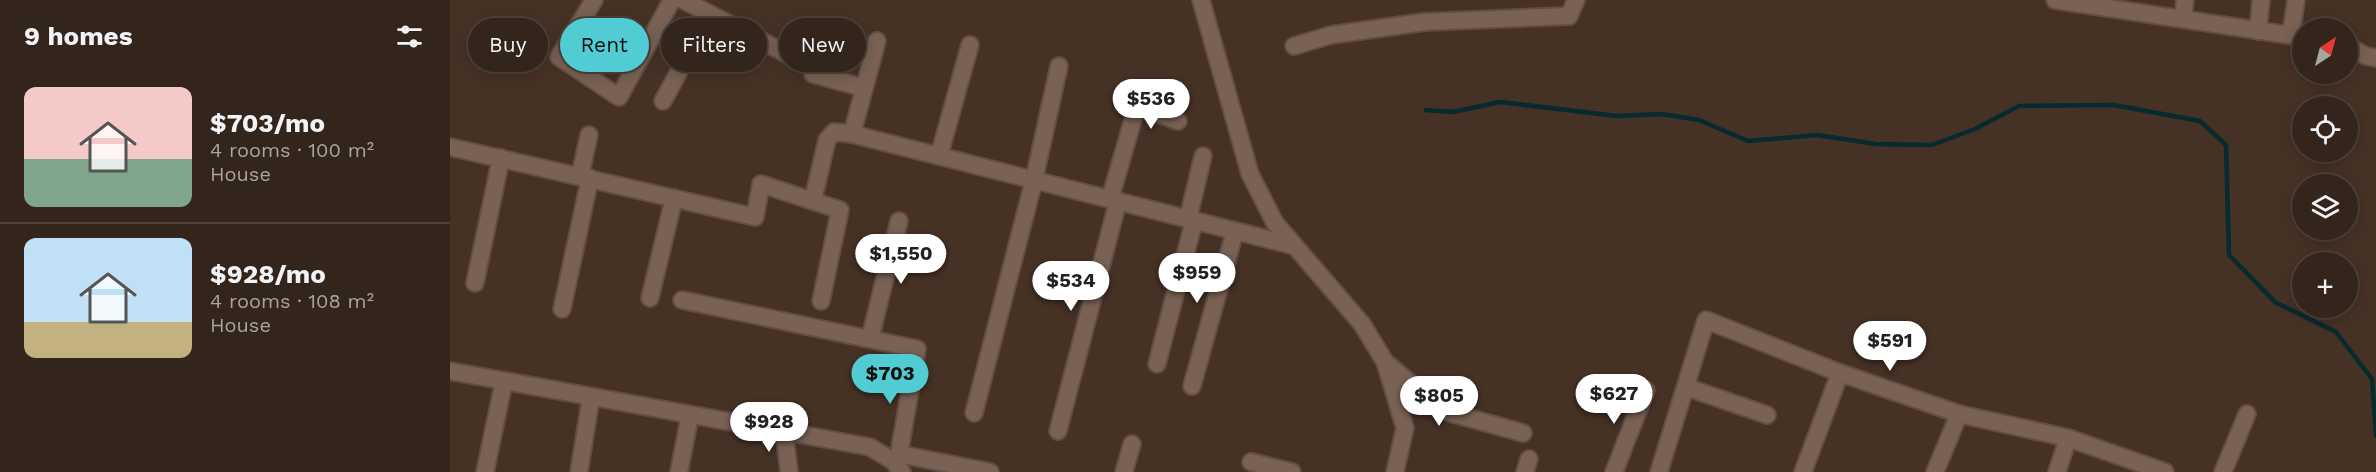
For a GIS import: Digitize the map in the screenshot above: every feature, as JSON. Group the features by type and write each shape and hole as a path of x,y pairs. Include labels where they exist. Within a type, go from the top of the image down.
{"street":[{"path":"594,0 559,57 619,97 672,0"},
{"path":"683,0 809,69 864,88"},
{"path":"1201,0 1250,174 1275,223 1362,324 1385,362 1405,429 1395,472"},
{"path":"1294,46 1331,35 1424,22 1569,16 1576,0"},
{"path":"2055,0 2106,3 2182,19 2292,35"},
{"path":"2182,19 2185,0"},
{"path":"2258,31 2261,0"},
{"path":"2295,0 2296,18"},
{"path":"663,101 710,14"},
{"path":"852,134 877,40"},
{"path":"939,156 970,45"},
{"path":"2358,52 2376,58"},
{"path":"974,413 1034,180 1059,66"},
{"path":"1058,431 1137,106 1178,121"},
{"path":"813,200 827,140 834,132 852,134 1295,246"},
{"path":"562,309 585,177 589,135"},
{"path":"450,147 754,217 761,184 840,210 821,301"},
{"path":"1157,364 1191,220 1203,156"},
{"path":"475,284 501,158"},
{"path":"650,298 674,198"},
{"path":"870,339 899,221"},
{"path":"1192,386 1235,231"},
{"path":"682,300 917,349 900,464"},
{"path":"1659,472 1706,320 1839,373 1959,414 2068,438 2147,469 2165,472"},
{"path":"1385,362 1437,406 1451,413 1523,433"},
{"path":"450,370 870,447 900,464 990,472"},
{"path":"1803,472 1839,373"},
{"path":"485,472 504,381"},
{"path":"1686,387 1767,415"},
{"path":"1614,472 1646,390"},
{"path":"579,472 591,397"},
{"path":"1935,472 1959,414"},
{"path":"2223,472 2247,414"},
{"path":"680,472 690,415"},
{"path":"784,430 789,472"},
{"path":"2057,472 2068,438"},
{"path":"1124,472 1132,444"},
{"path":"1251,462 1292,472"}],"waterway":[{"path":"1426,110 1453,112 1500,102 1617,116 1662,114 1699,120 1748,141 1817,135 1876,144 1932,145 1975,129 2019,106 2114,105 2200,121 2226,145 2229,255 2275,302 2336,332 2372,379 2376,436"}]}
